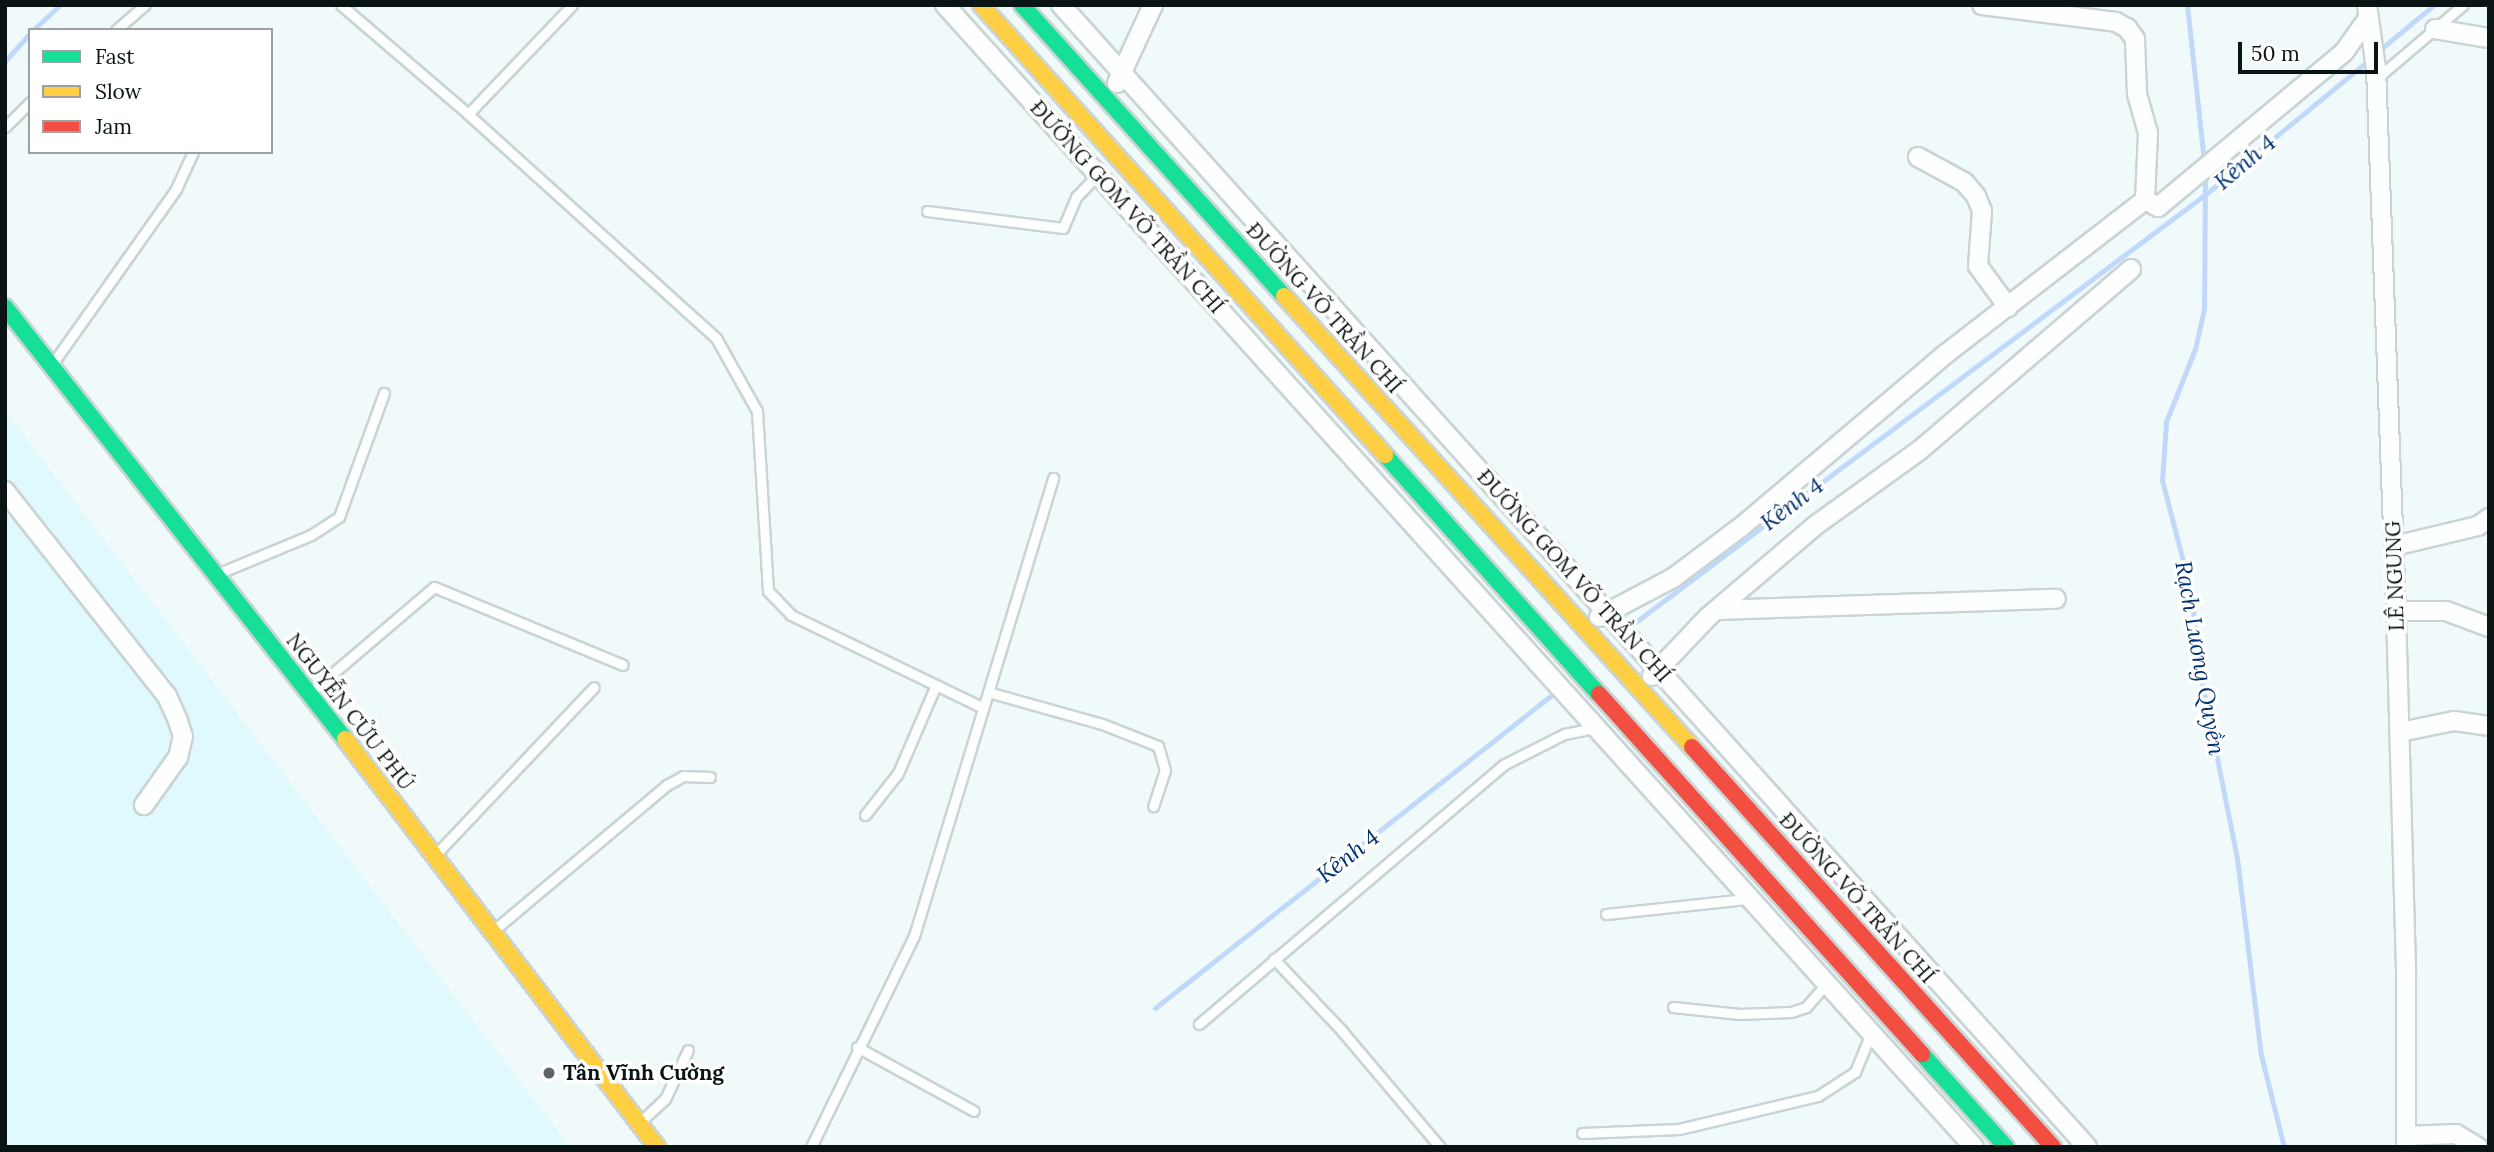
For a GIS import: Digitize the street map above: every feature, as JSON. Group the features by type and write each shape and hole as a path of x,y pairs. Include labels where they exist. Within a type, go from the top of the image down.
{"main road":[{"path":"981,5 2006,1147"},
{"name":"ĐƯỜNG VÕ TRẦN CHÍ","path":"1022,5 2053,1147"},
{"name":"NGUYỄN CỬU PHÚ","path":"5,307 11,325 51,366 310,693 657,1147"}],"street":[{"name":"ĐƯỜNG GOM VÕ TRẦN CHÍ","path":"945,5 1746,899 1974,1147"},
{"name":"ĐƯỜNG GOM VÕ TRẦN CHÍ","path":"1061,5 2087,1147"},
{"path":"1108,101 1153,5"},
{"path":"1982,5 2116,22 2127,28 2135,39 2137,94 2148,133 2145,200 2151,206 2167,203 2344,51 2369,16"},
{"name":"LÊ NGUNG","path":"2369,16 2376,74 2400,732 2406,1141"},
{"path":"2435,29 2489,38"},
{"path":"1918,157 1964,182 1976,195 1982,211 1978,266 2008,307"},
{"path":"1591,633 1607,612 1673,578 1722,541 2008,307 2145,200"},
{"path":"1635,682 1658,669 1717,610 1847,500 1920,450 2131,269"},
{"path":"5,491 167,696 183,736 178,757 144,805"},
{"path":"2393,546 2479,526 2489,518"},
{"path":"1717,610 2056,599"},
{"path":"2396,611 2446,611 2489,626"},
{"path":"2400,732 2454,721 2489,726"},
{"path":"2406,1141 2456,1133 2478,1147"}],"lane":[{"path":"118,28 145,5"},
{"path":"341,5 468,114 716,338 757,411 768,591 791,614 935,687 984,708"},
{"path":"468,114 572,5"},
{"path":"2376,74 2463,5"},
{"path":"5,127 28,104"},
{"path":"51,366 176,189 192,154"},
{"path":"928,211 1063,228 1076,197 1117,154"},
{"path":"216,574 311,535 339,517 384,393"},
{"path":"811,1147 857,1047 914,936 1053,478"},
{"path":"310,693 434,587 623,665"},
{"path":"434,856 594,687"},
{"path":"865,815 898,773 935,687"},
{"path":"988,692 1102,724 1158,746 1165,770 1153,806"},
{"path":"1199,1024 1503,765 1564,734 1625,723"},
{"path":"492,931 667,785 683,776 710,777"},
{"path":"1606,914 1746,899"},
{"path":"1274,959 1342,1031 1440,1147"},
{"path":"1672,1007 1714,1012 1791,1012 1806,1007 1826,984"},
{"path":"1582,1133 1679,1129 1818,1096 1855,1072 1871,1033"},
{"path":"857,1047 974,1111"},
{"path":"639,1124 665,1099 688,1050"}],"shaded area":[{"path":"5,411 570,1147 5,1147"}],"waterway":[{"path":"35,28 60,5"},
{"name":"Rạch Lương Quyền","path":"2187,5 2204,162"},
{"name":"Kênh 4","path":"2377,52 2434,5"},
{"path":"5,61 28,35"},
{"name":"Kênh 4","path":"1625,630 2207,193 2370,59"},
{"name":"Rạch Lương Quyền","path":"2205,172 2204,309 2195,349 2166,422 2162,480 2192,596 2196,653 2237,858 2261,1055 2284,1147"},
{"name":"Kênh 4","path":"1155,1008 1558,690"}],"traffic: fast":[{"path":"1022,5 1284,296"},
{"path":"5,307 345,739"},
{"path":"1385,455 1599,694"},
{"path":"1922,1054 2006,1147"}],"traffic: slow":[{"path":"981,5 1385,455"},
{"path":"1284,296 1692,747"},
{"path":"345,739 657,1147"}],"traffic: jam":[{"path":"1599,694 1922,1054"},
{"path":"1692,747 2053,1147"}],"place":[{"name":"Tân Vĩnh Cường","path":"549,1073"}]}
